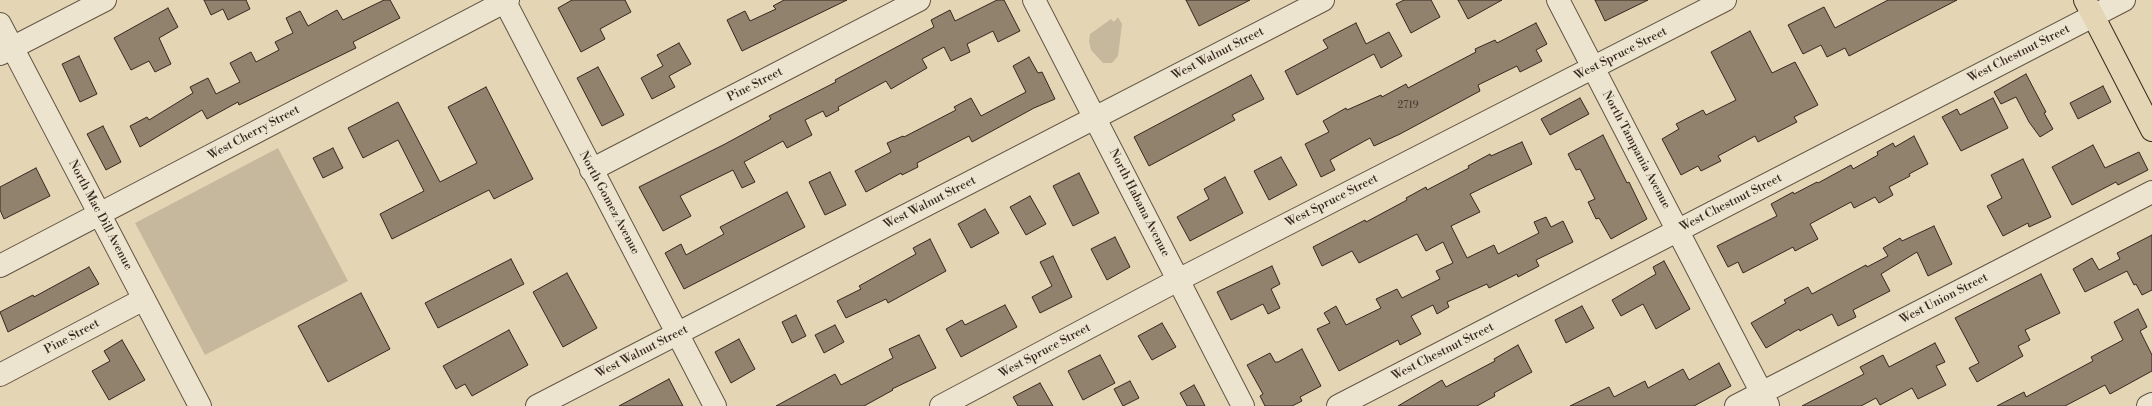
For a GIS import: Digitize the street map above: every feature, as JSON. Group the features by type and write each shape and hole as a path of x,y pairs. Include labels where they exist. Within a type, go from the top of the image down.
{"main road":[{"path":"2089,8 2152,130"}],"street":[{"path":"6,51 105,0"},
{"name":"North Gomez Avenue","path":"506,0 591,170 715,406"},
{"name":"West Cherry Street","path":"0,266 506,0"},
{"name":"Pine Street","path":"591,170 919,0"},
{"name":"North Habana Avenue","path":"1034,0 1244,406"},
{"name":"West Walnut Street","path":"537,406 1323,0"},
{"name":"North Tampania Avenue","path":"1558,0 1765,399"},
{"name":"West Spruce Street","path":"941,406 1178,280 1725,0"},
{"name":"West Chestnut Street","path":"1338,406 1678,230 2089,8 2124,0"},
{"name":"North Mac Dill Avenue","path":"0,24 6,51 100,214 200,406"},
{"name":"West Union Street","path":"1736,406 1765,399 2152,192"},
{"name":"Pine Street","path":"0,375 144,299"},
{"path":"2148,406 2152,404"}],"shaded area":[{"path":"1118,17 1122,24 1118,56 1112,63 1103,63 1091,50 1089,41 1090,34 1111,19 1114,22"},
{"path":"278,148 348,281 205,355 135,223"}],"building":[{"path":"204,0 246,0 250,9 228,20 223,9 211,15"},
{"path":"384,0 390,0 400,18 353,42 356,48 239,105 238,102 207,119 202,110 140,147 130,126 147,117 149,120 193,93 190,87 208,78 216,94 240,82 230,63 251,52 256,62 279,50 275,42 293,33 286,18 300,11 308,26 337,10 343,20"},
{"path":"572,0 625,0 631,12 600,29 605,39 581,52 558,8"},
{"path":"784,0 847,0 742,51 727,20 745,11 750,21 776,9 773,6"},
{"path":"997,0 1004,0 1020,31 998,42 993,31 967,44 970,52 951,61 944,47 922,59 927,68 891,89 886,81 838,107 839,110 826,117 823,111 805,120 812,135 787,148 783,141 744,162 755,182 742,188 733,170 680,196 691,216 663,231 639,187 725,144 771,119 769,116 836,82 835,80 934,27 931,20 950,10 955,21"},
{"path":"1186,0 1250,0 1199,26"},
{"path":"1404,0 1431,0 1440,17 1411,33 1396,4"},
{"path":"1458,0 1502,0 1468,19"},
{"path":"1595,0 1648,0 1605,21"},
{"path":"1888,0 1957,0 1849,56 1845,48 1827,57 1821,45 1803,54 1788,25 1824,7 1835,28"},
{"path":"168,8 178,27 159,38 171,64 155,72 149,61 131,70 114,38"},
{"path":"1356,23 1366,44 1389,32 1402,56 1381,68 1374,54 1297,95 1285,71 1328,48 1323,40"},
{"path":"1536,23 1547,44 1536,50 1542,61 1520,72 1517,66 1478,85 1480,91 1400,134 1374,146 1370,138 1330,160 1335,170 1321,177 1305,144 1329,132 1323,121 1346,108 1347,110 1381,95 1382,97 1406,84 1408,88 1476,52 1475,49 1495,40 1497,43"},
{"path":"1750,31 1772,73 1795,62 1818,105 1794,117 1797,122 1758,142 1755,136 1718,156 1721,161 1701,171 1698,166 1681,175 1662,139 1679,129 1676,124 1703,110 1706,115 1736,100 1711,52"},
{"path":"679,43 691,64 669,76 675,87 652,99 641,78 663,66 657,55"},
{"path":"79,56 97,94 80,102 62,64"},
{"path":"1029,57 1038,73 1042,72 1055,99 1034,108 972,142 969,136 917,163 918,167 902,175 901,173 866,192 855,171 891,152 887,143 903,136 904,137 956,110 954,107 971,98 981,116 1026,92 1013,66"},
{"path":"598,67 624,115 602,126 577,78"},
{"path":"2026,74 2046,112 2044,113 2053,129 2040,137 2029,122 2016,97 2001,104 1994,92"},
{"path":"1251,75 1264,99 1232,115 1235,120 1149,166 1134,137"},
{"path":"2103,86 2111,102 2078,119 2070,103"},
{"path":"486,87 533,179 494,199 489,190 392,239 380,214 424,191 398,140 363,158 348,128 398,102 440,182 477,163 448,107"},
{"path":"1580,98 1589,114 1550,135 1541,119"},
{"path":"1993,98 2008,128 1961,151 1942,117 1957,109 1960,115"},
{"path":"103,126 121,162 106,170 87,134"},
{"path":"1603,135 1627,183 1629,182 1647,219 1611,239 1599,218 1596,219 1588,202 1595,199 1580,169 1576,170 1568,154"},
{"path":"1914,136 1928,164 1889,187 1893,195 1879,203 1875,197 1854,208 1851,202 1810,224 1818,239 1795,251 1793,247 1743,273 1738,262 1728,267 1717,246 1777,216 1771,204 1793,192 1794,194 1817,182 1818,183 1851,165 1853,169 1878,155 1877,152 1893,143 1895,147"},
{"path":"1522,142 1532,164 1470,194 1480,212 1451,226 1467,258 1494,245 1498,254 1539,233 1534,222 1546,217 1551,227 1563,221 1573,242 1536,260 1539,266 1518,277 1517,274 1489,288 1487,284 1447,302 1449,307 1437,314 1433,305 1411,316 1421,334 1400,345 1398,340 1339,371 1317,329 1330,323 1324,313 1336,306 1346,325 1381,308 1376,299 1397,289 1402,298 1440,279 1436,271 1453,263 1443,242 1426,251 1417,234 1359,263 1352,251 1322,266 1313,247 1365,220 1366,222 1407,200 1406,198 1426,187 1427,190 1469,168 1468,166 1490,154 1491,156"},
{"path":"2093,145 2105,168 2139,152 2148,170 2118,185 2116,182 2072,205 2052,167"},
{"path":"333,148 343,168 323,178 313,158"},
{"path":"1281,157 1297,185 1269,200 1254,171"},
{"path":"2023,159 2051,217 2029,227 2028,223 2003,236 1987,206 2002,198 1991,175"},
{"path":"36,168 50,196 4,219 0,210 0,187"},
{"path":"830,172 846,205 825,215 809,182"},
{"path":"1079,173 1099,213 1073,226 1053,186"},
{"path":"1225,177 1243,213 1190,241 1177,217 1209,199 1204,189"},
{"path":"787,192 805,227 684,289 665,253 681,244 686,255 724,234 720,227"},
{"path":"1030,196 1046,224 1026,235 1010,207"},
{"path":"985,209 999,233 971,248 958,224"},
{"path":"1934,226 1952,264 1928,276 1917,252 1881,274 1890,291 1853,310 1856,317 1838,326 1832,314 1800,331 1799,329 1766,348 1751,323 1786,303 1784,300 1808,287 1812,294 1866,265 1867,267 1888,256 1883,248 1900,238 1902,241"},
{"path":"2152,235 2152,290 2142,295 2136,284 2134,285 2127,271 2085,292 2073,269 2092,258 2099,270 2120,259 2117,253"},
{"path":"1115,237 1130,267 1107,280 1091,249"},
{"path":"930,239 946,271 888,303 886,299 846,318 837,301 861,289 859,286 916,254 913,248"},
{"path":"1053,256 1072,297 1040,313 1032,297 1052,286 1040,262"},
{"path":"511,259 524,284 438,328 425,303"},
{"path":"1664,261 1690,309 1656,329 1643,304 1621,316 1612,300 1656,274 1653,267"},
{"path":"1272,266 1280,284 1271,289 1280,308 1268,314 1263,304 1231,320 1217,292"},
{"path":"89,267 99,284 8,332 0,312 33,295 34,297"},
{"path":"567,273 597,328 563,347 533,292"},
{"path":"2041,274 2060,313 2025,330 2030,340 2018,346 2023,356 1977,382 1969,368 1979,363 1955,318"},
{"path":"361,293 390,349 328,382 298,326"},
{"path":"1005,305 1017,327 961,357 946,329 962,320 965,325"},
{"path":"1582,306 1594,328 1566,343 1555,320"},
{"path":"2138,309 2147,327 2140,331 2152,355 2152,371 2110,394 2105,385 2065,406 1997,406 2024,392 2026,397 2093,361 2091,357 2123,340 2114,322"},
{"path":"796,315 806,336 792,343 782,322"},
{"path":"1162,323 1176,347 1152,360 1138,336"},
{"path":"835,325 844,342 824,353 815,335"},
{"path":"509,330 528,365 472,396 465,384 456,389 443,366"},
{"path":"919,335 936,368 892,389 893,390 864,406 776,406 835,374 841,385 893,358 889,349"},
{"path":"739,339 755,369 731,383 715,352"},
{"path":"122,340 145,380 109,400 92,371 110,361 104,351"},
{"path":"1935,343 1945,362 1936,366 1946,385 1918,399 1912,388 1880,405 1876,398 1861,406 1802,406 1864,374 1860,367 1883,355 1889,367"},
{"path":"1518,345 1532,372 1494,393 1495,396 1477,406 1398,406 1442,380 1446,387 1495,361 1494,359"},
{"path":"1302,349 1321,386 1300,397 1302,401 1292,406 1265,406 1260,396 1263,394 1247,365 1270,353 1275,362 1278,362"},
{"path":"1100,355 1115,383 1083,400 1068,371"},
{"path":"1719,363 1731,386 1694,406 1570,406 1609,387 1614,397 1645,381 1648,388 1683,369 1689,380"},
{"path":"669,379 683,406 619,406"},
{"path":"1130,381 1139,398 1123,406 1114,389"},
{"path":"1040,383 1053,406 1018,406 1013,397"},
{"path":"1194,385 1205,406 1187,406 1180,393"}]}
